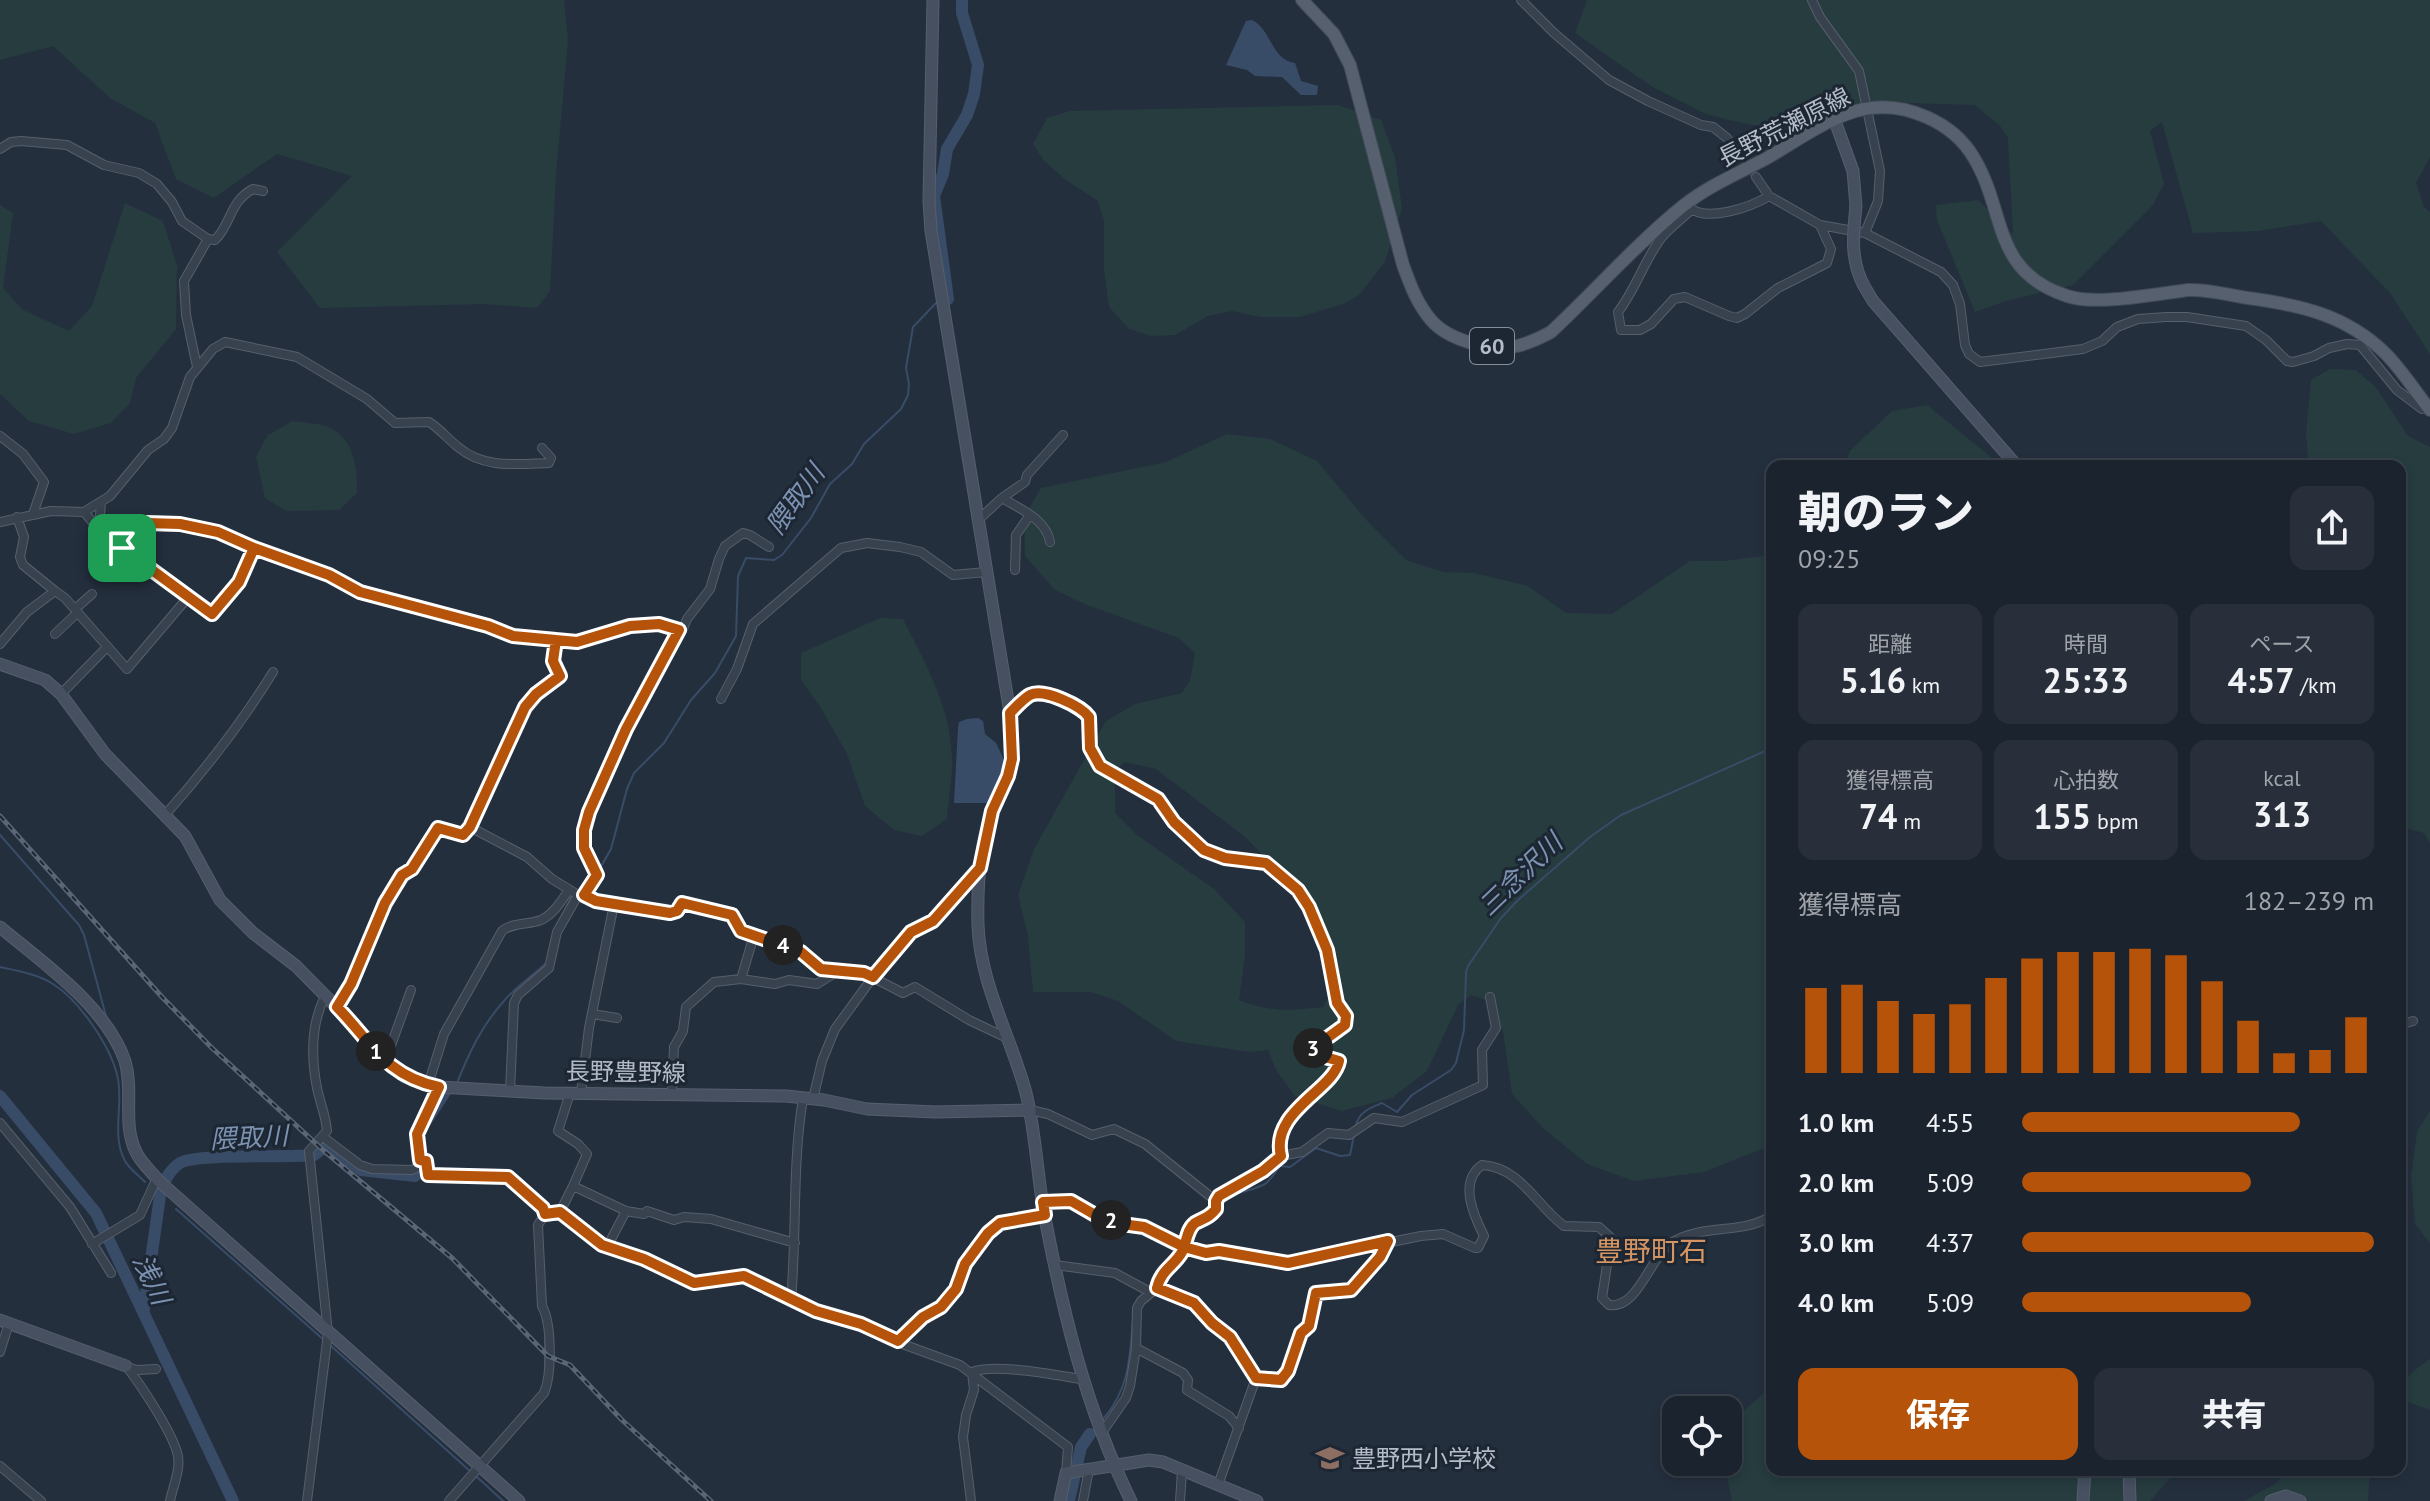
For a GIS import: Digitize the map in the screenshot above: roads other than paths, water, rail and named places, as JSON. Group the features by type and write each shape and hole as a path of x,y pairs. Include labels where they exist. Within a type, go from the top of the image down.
{"main road":[{"name":"長野荒瀬原線","path":"1302,0 1334,34 1350,65 1403,265 1414,294 1432,321 1456,337 1489,346 1514,347 1551,332 1689,207 1835,121 1866,109 1900,110 1932,119 1955,134 1973,155 1986,181 2001,236 2013,259 2036,281 2068,297 2090,300 2193,290 2299,305 2338,319 2368,338 2387,355 2428,408"}],"street":[{"path":"933,0 931,231 1010,713 1012,759 992,811 980,868 978,928 983,966 1030,1110 1045,1215 1081,1379 1131,1501"},
{"path":"1521,0 1609,80 1701,125 1713,127 1727,138 1736,151"},
{"path":"1812,0 1820,17 1859,71 1880,171 1878,201 1865,233"},
{"path":"1835,121 1853,171 1856,206 1853,255 1858,275 1873,301 2012,460"},
{"path":"0,149 11,142 21,141 67,145 104,165 139,173 157,184 182,221 208,239 215,240 234,204 246,193 253,189 263,191"},
{"path":"1756,177 1769,196 1820,225 1865,233 1941,272 1953,285 1960,304 1965,345 1969,354 1980,362 2083,349 2102,341 2117,327 2138,319 2187,317 2246,326 2287,361 2293,362 2329,348 2360,345 2397,390 2422,409 2428,408"},
{"path":"1769,196 1753,206 1723,212 1701,214 1689,207 1661,238 1629,299 1618,312 1621,330 1640,330 1651,324 1674,299 1685,297 1729,316 1737,318 1745,314 1778,288 1827,263 1831,249 1820,225"},
{"path":"197,367 186,315 184,281 208,239"},
{"path":"0,522 65,510 84,512 119,488 148,450 164,439 172,428 187,383 197,367 220,344 235,342 297,357 367,399 389,420 401,425 429,422 459,449 491,464 549,463 551,458 542,448"},
{"path":"977,521 1025,482 1027,475 1063,435"},
{"path":"0,436 23,454 44,482 33,514"},
{"path":"1002,498 1030,515 1048,531 1050,542"},
{"path":"99,529 101,502"},
{"path":"84,512 122,548 212,614 239,582 254,548"},
{"path":"1015,570 1016,535 1030,515"},
{"path":"17,517 24,537 20,557 23,565 65,598 127,669 189,596"},
{"path":"122,548 137,529 147,523 180,524 218,532 329,575 360,592 488,626 513,636 577,642 630,626 659,624 679,630"},
{"path":"545,1214 543,1208 508,1177 428,1175 417,1134 433,1086 444,1034 502,931 508,926 539,921 550,915 597,875 584,848 584,830 626,729 679,630 683,629 710,589 725,546 743,533 769,547"},
{"path":"721,699 737,669 753,624 846,546 888,544 921,552 953,575 986,572"},
{"path":"0,644 27,612 55,591"},
{"path":"55,634 92,594"},
{"path":"337,1007 351,984 385,903 402,875 412,869 438,828 463,835 470,827 525,707 536,694 560,676 553,661 556,640"},
{"path":"61,694 107,647"},
{"name":"長野豊野線","path":"0,664 45,680 61,694 105,754 185,836 220,900 253,933 296,966 385,1062 405,1077 433,1086 510,1091 808,1099 881,1110 1030,1110"},
{"path":"165,815 243,720 273,672"},
{"path":"1010,713 1031,694 1041,693 1083,710 1089,717 1090,748 1100,766 1158,799 1174,822 1204,850 1225,858 1259,861 1271,866 1298,890 1309,907 1327,950 1337,1003 1346,1016 1345,1025 1312,1049 1315,1054 1339,1061 1339,1065 1333,1076 1306,1098 1288,1122 1279,1148 1281,1156"},
{"path":"470,827 527,857 577,893 596,901 670,913 677,911 682,903 732,915 741,931 801,952 821,969 864,973 903,993 915,987 969,1020 1007,1038"},
{"path":"791,1300 796,1138 835,1029 911,932 933,921 980,868"},
{"path":"510,1091 514,1003 518,995 549,968 557,932 577,893"},
{"path":"560,1212 587,1154 558,1131 575,1093 614,904"},
{"path":"0,927 82,996 118,1046 129,1081 130,1136 137,1155 158,1180 519,1501"},
{"path":"741,979 754,935"},
{"path":"672,1095 674,1047 683,1031 686,1007 714,982 741,979 775,984 789,980 817,984 837,972"},
{"path":"385,1062 411,990"},
{"path":"307,1501 328,1333 310,1155 327,1128 317,1089 313,1030 325,996"},
{"path":"1101,1434 1126,1398 1133,1374 1137,1308 1165,1269 1182,1253 1194,1224 1209,1218 1216,1209 1216,1201 1229,1188 1263,1171 1281,1156 1302,1152 1328,1133 1349,1135 1374,1118 1402,1122 1483,1085 1482,1050 1496,1028 1490,997"},
{"path":"592,1014 617,1018"},
{"path":"2406,1023 2413,1021"},
{"path":"1030,1110 1048,1114 1092,1135 1114,1129 1135,1139 1160,1154 1216,1201"},
{"path":"0,1123 70,1207 111,1273"},
{"path":"323,1137 351,1159 372,1169 412,1170 422,1160"},
{"path":"1043,1202 1071,1201 1097,1216 1144,1227 1184,1247 1206,1253 1219,1251 1288,1263 1388,1241 1443,1234 1469,1247 1478,1248 1484,1236 1473,1215 1469,1191 1471,1181 1477,1168 1482,1165 1499,1167 1513,1174 1564,1226 1599,1227 1611,1238 1602,1298 1609,1305 1619,1306 1629,1300 1670,1244 1690,1235 1755,1224 1766,1218"},
{"path":"93,1244 140,1215 158,1180"},
{"path":"573,1186 626,1211 644,1214 647,1211 674,1220 684,1217 711,1219 795,1243"},
{"path":"607,1247 626,1211"},
{"path":"449,1501 544,1393 549,1379 548,1317 542,1306 538,1225 545,1214 560,1212 607,1247 644,1259 694,1283 744,1276 816,1311 861,1324 960,1365 1068,1447 1078,1471 1083,1501"},
{"path":"898,1341 923,1317 941,1307 956,1289 965,1264 988,1233 1000,1223 1045,1215"},
{"path":"1256,1378 1281,1380 1288,1371 1301,1333 1309,1326 1316,1293 1351,1290 1380,1257 1388,1241"},
{"path":"1055,1265 1115,1273 1150,1290 1194,1303 1230,1337 1256,1378"},
{"path":"0,1352 5,1321 137,1370 156,1369"},
{"path":"1136,1348 1183,1373 1188,1380 1187,1390 1229,1416 1239,1428"},
{"path":"126,1366 142,1386 177,1453 178,1468 170,1501"},
{"path":"972,1372 1003,1367 1017,1372 1081,1379"},
{"path":"971,1501 963,1437 974,1390 972,1372"},
{"path":"1218,1485 1256,1378"},
{"path":"1060,1501 1078,1471 1149,1460 1163,1462 1257,1501"},
{"path":"0,1466 41,1501"},
{"path":"1180,1501 1182,1471"},
{"path":"2083,1501 2085,1476"},
{"path":"2129,1476 2130,1501"},
{"path":"2271,1501 2289,1496 2300,1501"}],"water":[{"path":"1252,20 1264,31 1281,56 1295,63 1301,81 1318,86 1317,95 1301,95 1282,77 1255,76 1247,70 1226,65 1246,21"},
{"path":"967,719 983,721 985,734 996,743 1006,764 989,803 954,803 958,728 959,722"}],"waterway":[{"name":"隈取川","path":"948,299 934,196 943,174 947,149 967,115 978,65 962,13 962,0"},
{"name":"隈取川","path":"599,870 611,849 634,773 664,743 691,700 715,673 736,636 738,576 746,558 774,560 782,555 811,518 830,484 852,464 864,444 901,409 908,395 906,368 913,327 936,303"},
{"name":"三念沢川","path":"1356,1125 1362,1114 1382,1103 1397,1112 1412,1095 1451,1070 1456,1063 1464,1030 1468,966 1501,918 1518,900 1590,837 1621,815 1766,751"},
{"path":"0,835 79,925 106,1016"},
{"name":"隈取川","path":"562,915 572,896"},
{"name":"隈取川","path":"457,1083 471,1050 489,1020 509,996 546,963"},
{"path":"0,967 34,975 53,984 74,1002 93,1026 109,1053 118,1079 121,1150 128,1165 145,1182"},
{"name":"隈取川","path":"426,1121 445,1092"},
{"name":"浅川","path":"0,1096 96,1213 233,1501"},
{"name":"三念沢川","path":"1193,1230 1215,1220 1229,1197 1263,1185 1280,1166 1290,1167 1316,1148 1340,1156 1350,1155 1354,1135"},
{"name":"隈取川","path":"144,1309 161,1189 180,1163 204,1158 314,1155 328,1144 361,1170 415,1176 423,1165 422,1157"},
{"path":"176,1209 325,1341"},
{"name":"三念沢川","path":"1149,1288 1164,1264 1174,1256"},
{"name":"三念沢川","path":"1104,1418 1124,1383 1133,1318"},
{"path":"545,1338 545,1375"},
{"path":"330,1345 471,1472"},
{"name":"三念沢川","path":"1069,1501 1081,1447 1090,1434"},
{"path":"476,1476 503,1501"}],"tunnel":[{"path":"1736,151 1756,177"}],"railway":[{"path":"0,816 162,997 211,1047 323,1150 452,1258 548,1356 570,1365 622,1420 711,1501"}],"place":[{"name":"豊野西小学校","path":"1330,1458"}],"district":[{"name":"豊野町石","path":"1651,1250"}]}
